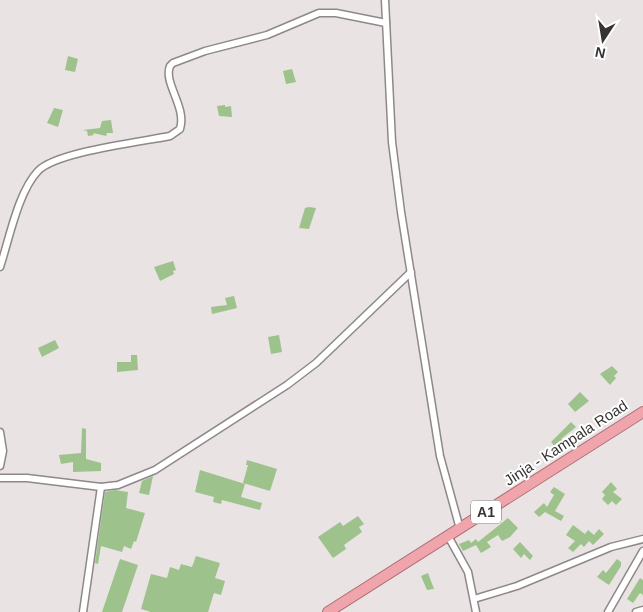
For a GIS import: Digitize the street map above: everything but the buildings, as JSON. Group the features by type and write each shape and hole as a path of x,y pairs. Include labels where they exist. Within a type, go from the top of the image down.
{"highway":[{"name":"Jinja - Kampala Road","path":"328,612 643,412"}],"street":[{"path":"385,0 392,142 401,212 438,448 460,529"},
{"path":"0,268 18,208 31,180 38,171 58,158 170,136 180,129 182,113 168,74 173,63 205,51 267,35 306,17 326,12 386,23"},
{"path":"0,478 27,478 101,487 118,485 155,470 287,386 316,363 411,272"},
{"path":"0,432 3,450 0,466"},
{"path":"83,612 101,487"},
{"path":"448,536 466,566 476,612"},
{"path":"474,599 517,586 611,547 643,539"},
{"path":"608,612 643,551"},
{"path":"636,612 643,610"}]}
